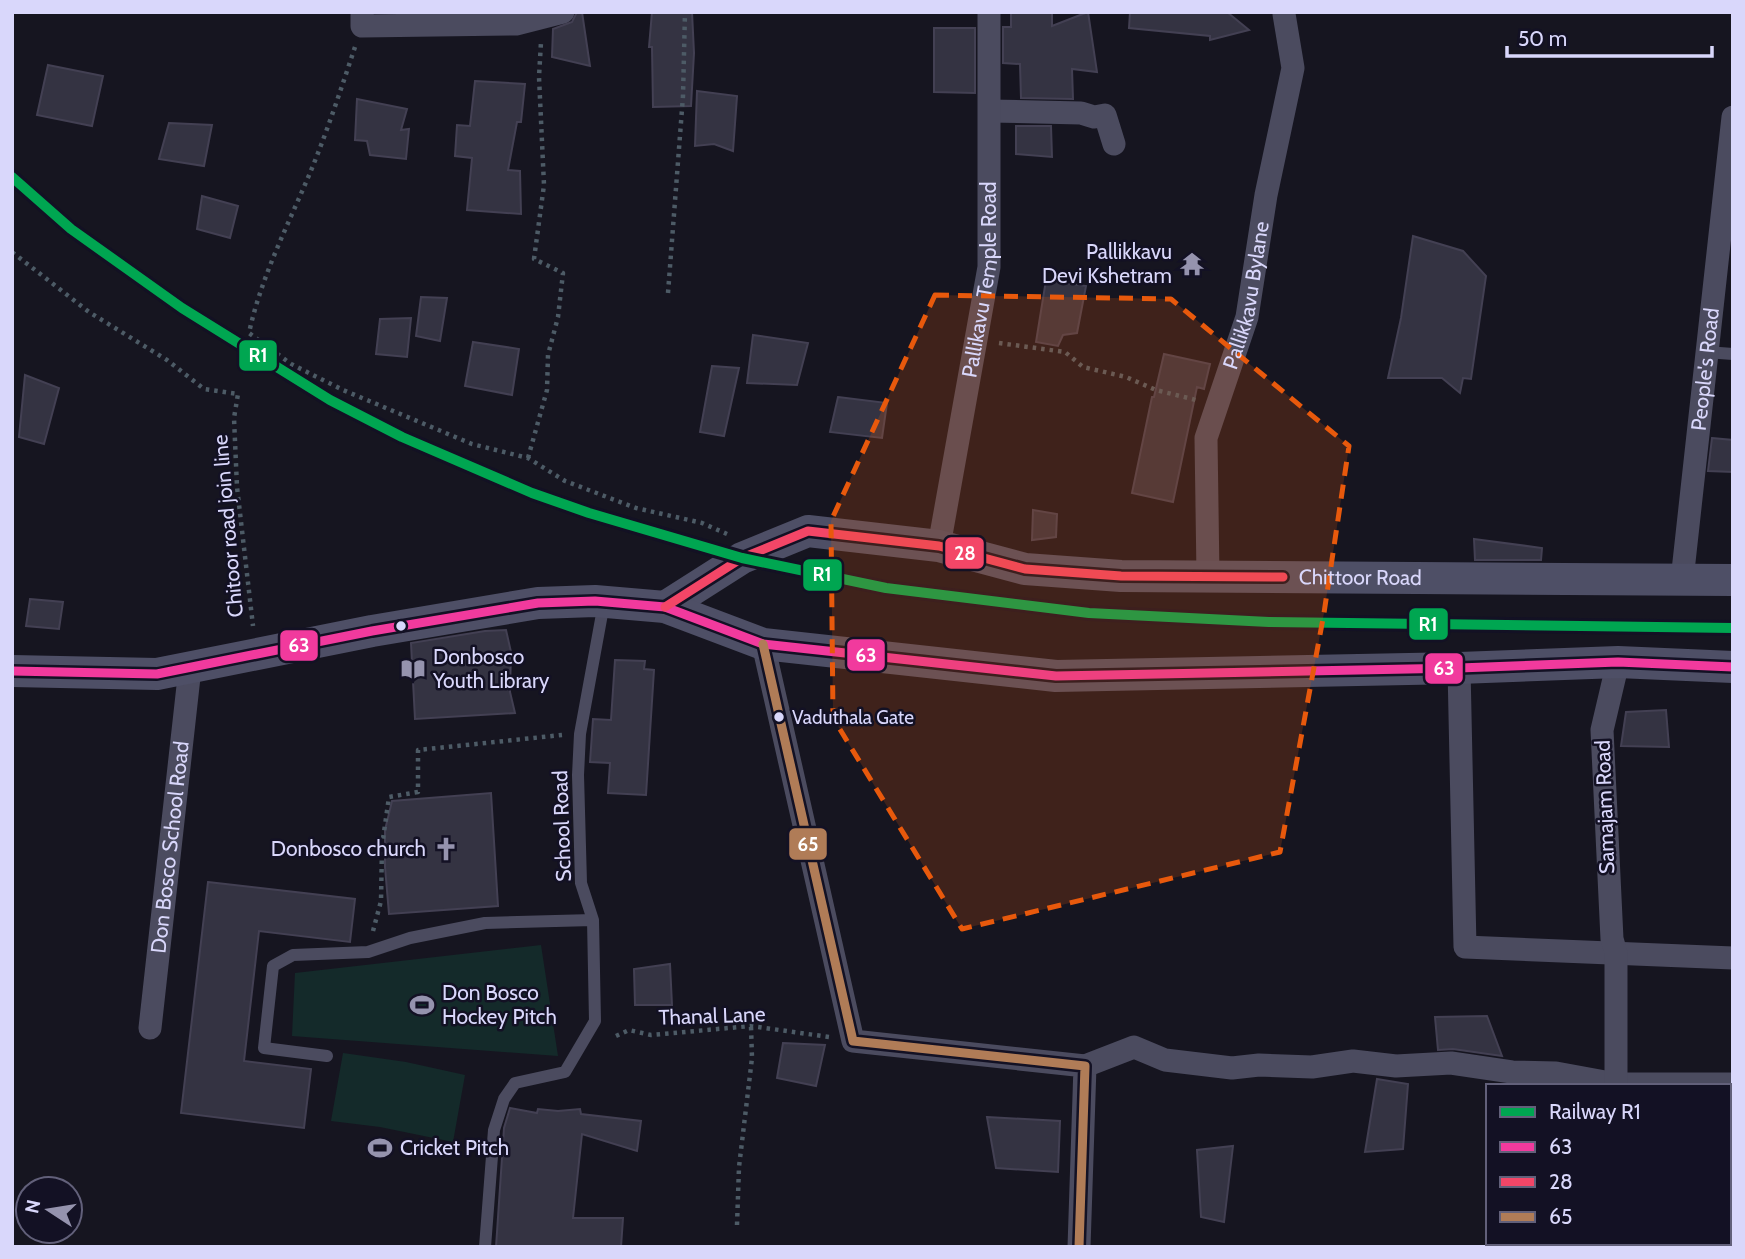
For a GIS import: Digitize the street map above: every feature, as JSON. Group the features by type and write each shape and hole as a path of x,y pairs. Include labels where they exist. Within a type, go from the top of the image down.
{"main road":[{"name":"Chittoor Road","path":"664,607 742,558 808,531 939,546 1026,569 1121,576 1733,580"},
{"path":"12,671 157,674 372,631 538,603 604,602 664,607 763,644 1056,676 1618,662 1733,667"}],"street":[{"path":"362,19 516,24 563,12"},
{"name":"Pallikavu Temple Road","path":"939,546 989,267 989,12"},
{"name":"Pallikkavu Bylane","path":"1208,576 1206,438 1247,317 1266,195 1293,68 1281,13"},
{"path":"990,111 1081,113 1094,117 1105,115 1114,144"},
{"name":"People's Road","path":"1682,580 1733,117"},
{"path":"763,644 853,1041 1085,1066 1135,1047 1165,1060 1232,1068 1259,1065 1312,1068 1353,1061 1396,1066 1451,1063 1512,1072 1556,1073 1611,1084"},
{"name":"Samajam Road","path":"1616,1084 1616,953 1612,939 1602,730 1618,662"},
{"name":"Don Bosco School Road","path":"150,1028 190,668"},
{"path":"1459,668 1465,947 1733,958"},
{"path":"1079,1247 1085,1066"}],"lane":[{"path":"1706,352 1733,354"},
{"name":"School Road","path":"485,1247 494,1130 504,1099 515,1083 565,1072 595,1021 593,920 581,883 578,775 580,734 604,602"},
{"path":"327,1056 264,1048 274,966 293,955 368,952 410,938 485,922 593,920"}],"path":[{"path":"668,293 683,96 685,12"},
{"path":"362,19 328,127 265,279 249,333 291,364 343,390 472,444 528,458 565,481 636,509 702,523 761,550"},
{"path":"528,458 547,390 548,355 558,317 564,273 534,259 544,185 539,77 542,44 537,19"},
{"name":"Chitoor road join line","path":"12,252 89,312 167,360 204,389 238,394 233,418 237,487 255,655"},
{"path":"976,342 1008,343 1065,352 1083,367 1126,377 1156,390 1217,405"},
{"path":"368,952 381,901 382,846 389,797 418,792 418,750 580,734"},
{"path":"737,1225 739,1167 752,1058 751,1026"},
{"name":"Thanal Lane","path":"616,1036 629,1030 650,1035 751,1026 853,1041"}],"highlighted area":[{"path":"935,295 1171,299 1349,446 1324,613 1280,852 962,929 833,718 831,521"}],"green space":[{"name":"Don Bosco Hockey Pitch","path":"541,945 558,1056 292,1036 295,973"},
{"path":"343,1053 406,1062 465,1075 453,1142 380,1127 331,1121"}],"building":[{"path":"577,12 582,12 590,66 552,57 553,29 572,22"},
{"path":"652,12 692,12 694,53 691,106 653,107 652,47 649,47"},
{"path":"1011,12 1052,12 1052,26 1088,12 1097,72 1072,69 1073,99 1021,98 1020,64 1003,63 1003,27 1011,27"},
{"path":"1130,12 1227,12 1249,30 1210,40 1210,36 1129,28"},
{"path":"934,28 975,28 975,93 934,92"},
{"path":"48,65 103,76 92,126 37,115"},
{"path":"475,81 525,84 521,122 517,122 508,170 520,171 521,214 467,210 472,158 455,156 457,125 470,126"},
{"path":"697,91 737,96 733,151 714,144 695,146"},
{"path":"357,99 407,109 401,130 409,129 406,159 370,155 367,141 355,140"},
{"path":"169,123 212,125 204,166 159,159"},
{"path":"1016,126 1051,126 1052,157 1016,154"},
{"path":"202,196 238,206 230,238 197,229"},
{"path":"1413,236 1463,251 1486,276 1471,379 1463,378 1460,393 1442,378 1388,378 1401,318"},
{"path":"1046,280 1086,286 1077,333 1063,335 1058,346 1036,342"},
{"path":"421,297 447,298 440,341 416,336"},
{"path":"411,318 407,357 376,354 380,319"},
{"path":"753,335 808,343 797,385 747,383"},
{"path":"473,342 519,349 512,395 465,386"},
{"path":"1164,354 1210,364 1204,389 1197,387 1173,502 1132,493"},
{"path":"712,366 739,368 724,436 700,432"},
{"path":"25,375 59,388 44,444 19,437"},
{"path":"838,397 887,403 882,438 830,432"},
{"path":"1712,438 1733,440 1733,472 1708,471"},
{"path":"1033,510 1057,514 1056,537 1032,540"},
{"path":"1474,539 1542,548 1541,560 1475,560"},
{"path":"30,599 63,602 59,629 26,626"},
{"path":"506,630 511,652 510,692 515,713 415,719 411,643"},
{"path":"615,660 645,661 644,669 654,670 646,795 608,793 610,763 590,762 593,719 611,720"},
{"path":"1666,710 1669,747 1621,746 1626,712"},
{"name":"Donbosco church","path":"491,793 498,906 389,914 385,830 392,801"},
{"path":"208,882 355,899 350,942 259,931 244,1061 311,1069 304,1128 181,1113"},
{"path":"670,964 672,1005 635,1005 634,969"},
{"path":"1487,1016 1502,1056 1453,1049 1438,1050 1435,1017"},
{"path":"783,1043 825,1045 816,1086 777,1078"},
{"path":"1377,1079 1408,1084 1403,1149 1365,1152"},
{"path":"510,1108 537,1113 538,1109 580,1109 581,1114 641,1121 637,1151 582,1134 573,1218 623,1218 621,1247 496,1247 504,1128"},
{"path":"987,1117 1060,1121 1058,1172 996,1168"},
{"path":"1233,1146 1224,1222 1201,1217 1197,1150"}],"rail line":[{"name":"R1","path":"12,177 71,229 182,308 330,400 402,437 532,493 589,513 742,558 886,588 1089,613 1269,622 1733,628"}],"transit line":[{"name":"28","path":"665,607 742,558 808,531 939,546 1025,569 1121,576 1283,577"},
{"name":"63","path":"12,671 157,674 372,631 538,603 595,601 665,607 763,644 1056,676 1618,662 1733,667"},
{"name":"65","path":"763,644 853,1041 1085,1066 1079,1247"}],"place":[{"name":"Pallikkavu Devi Kshetram","path":"1192,264"},
{"name":"Donbosco Youth Library","path":"413,669"},
{"name":"Vaduthala Gate","path":"779,717"},
{"name":"Donbosco church","path":"446,849"},
{"name":"Don Bosco Hockey Pitch","path":"422,1005"},
{"name":"Cricket Pitch","path":"380,1148"}]}
